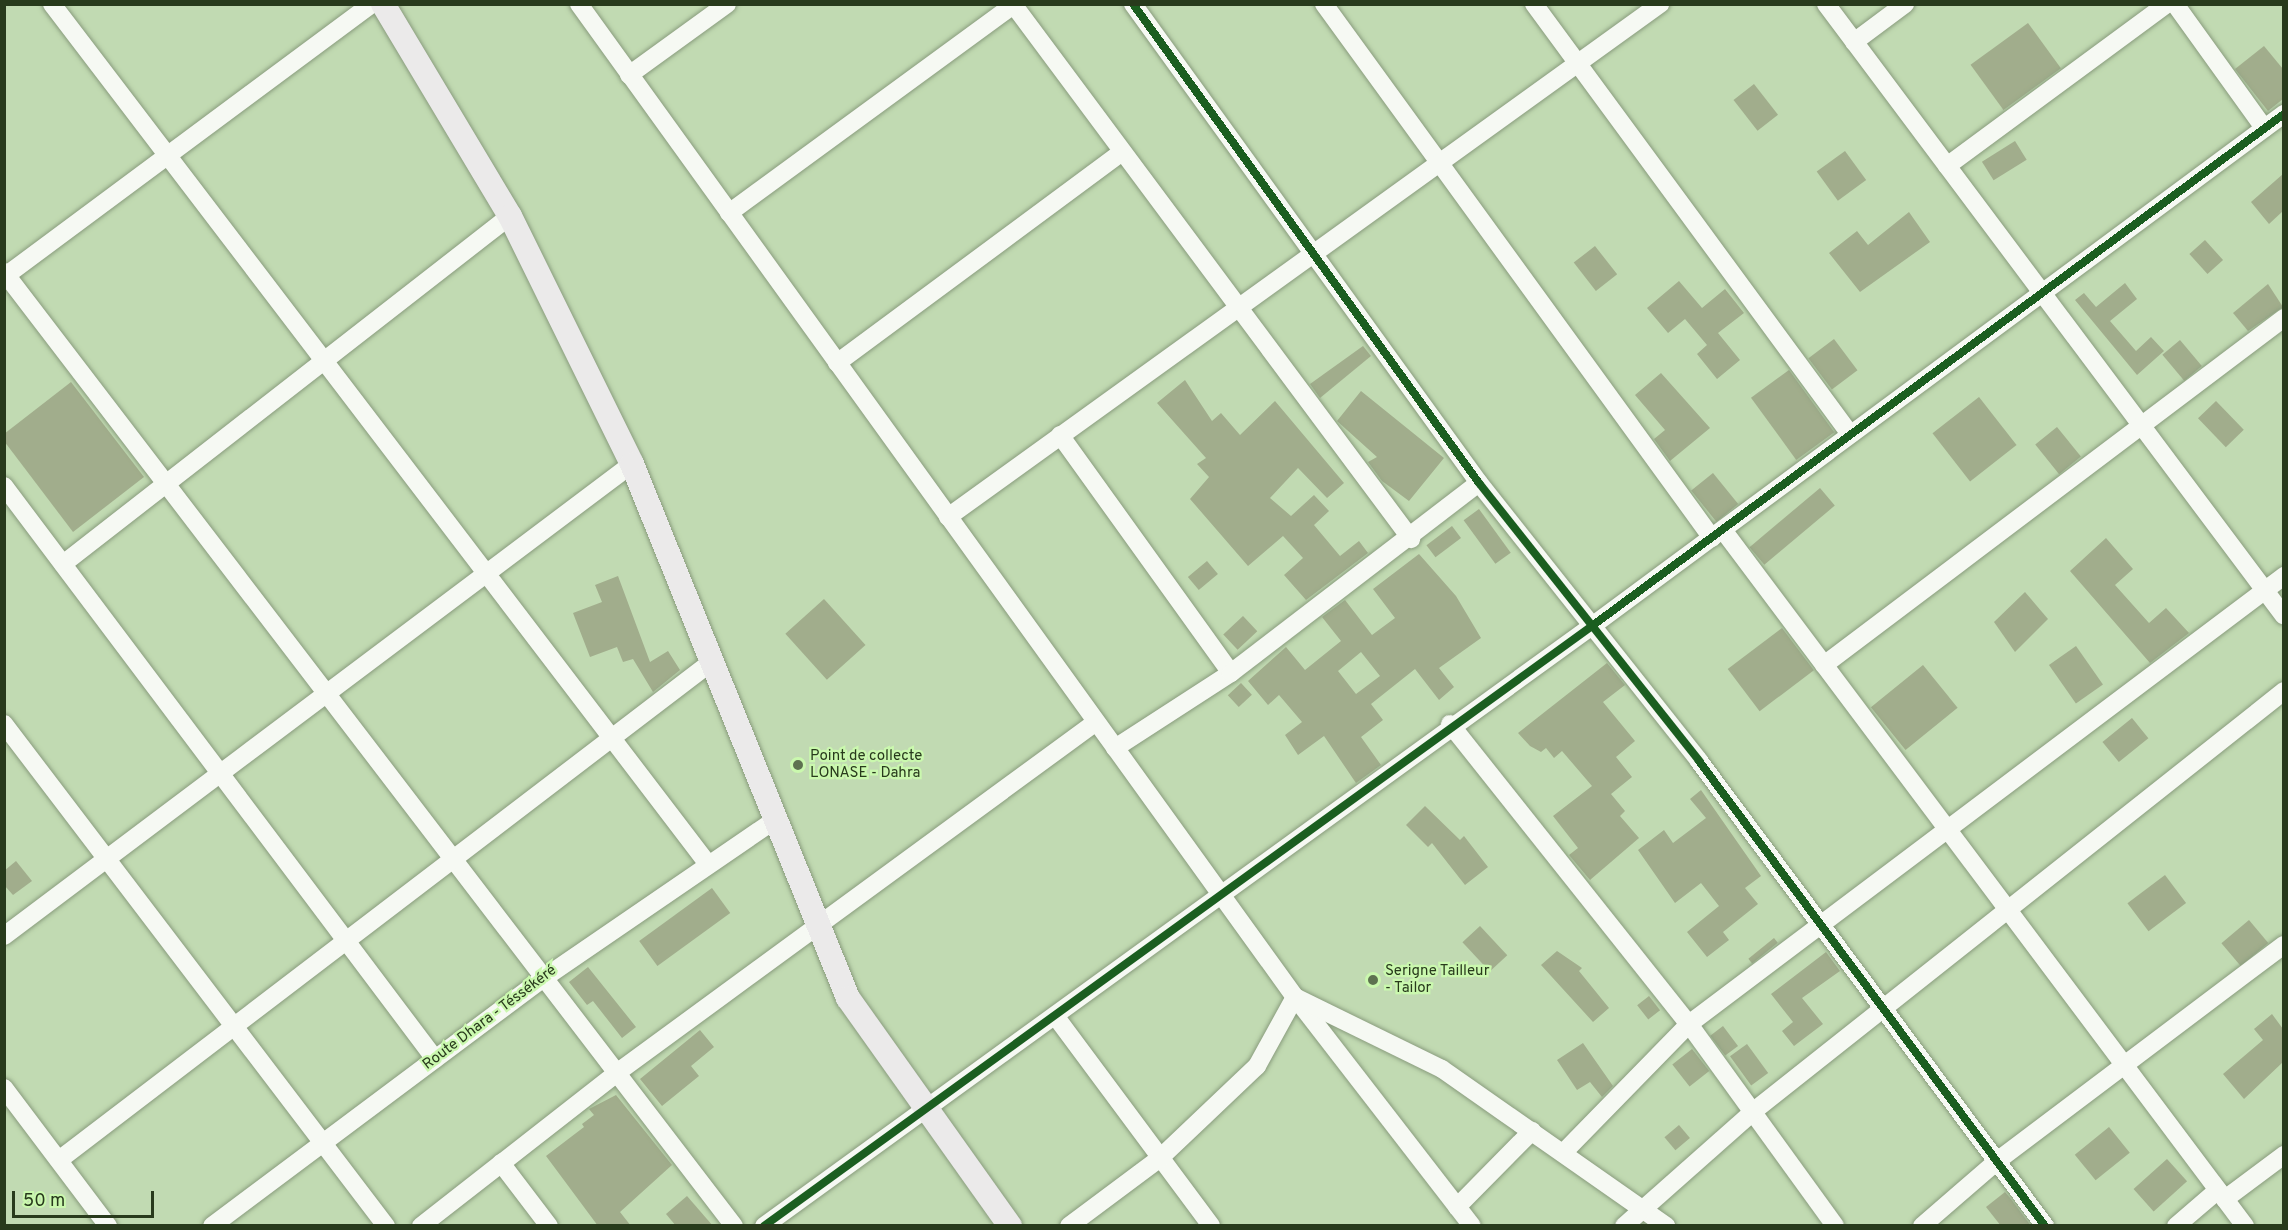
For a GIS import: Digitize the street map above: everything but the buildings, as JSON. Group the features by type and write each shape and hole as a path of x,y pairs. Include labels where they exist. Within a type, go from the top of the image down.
{"main road":[{"path":"383,4 510,216 632,464 714,660 816,926 848,998 926,1112 1010,1226"}],"street":[{"path":"52,4 707,863"},
{"path":"372,4 169,157 5,275 168,482 451,857 734,1226"},
{"path":"579,4 1095,722 1224,892 1295,997 1463,1219 1532,1131"},
{"path":"629,75 727,4"},
{"path":"1134,4 1316,252 1479,483 1699,761 1818,927 2046,1226"},
{"path":"1324,4 1439,163 1717,534 1824,665 2245,1226"},
{"path":"1534,4 1850,434"},
{"path":"948,517 1660,4"},
{"path":"1826,4 2283,616"},
{"path":"1854,42 1905,4"},
{"path":"1947,166 2167,4"},
{"path":"2175,4 2264,128"},
{"path":"729,213 1014,5 1411,539"},
{"path":"765,1226 1056,1017 1450,724 1592,626 2041,291 2283,114"},
{"path":"837,363 1122,152"},
{"path":"63,564 510,216"},
{"path":"1824,665 2283,318"},
{"path":"1060,435 1231,673"},
{"path":"4,936 632,464"},
{"path":"1115,748 1231,673 1411,539 1479,483"},
{"path":"4,486 435,1059"},
{"path":"1563,1154 1689,1024 2283,576"},
{"path":"59,1160 233,1023 714,660"},
{"path":"1624,1226 1755,1110 2006,908 2283,691"},
{"path":"421,1226 618,1072 1095,722"},
{"path":"4,724 386,1226"},
{"path":"1450,724 1755,1110 1835,1226"},
{"name":"Route Dhara - Téssékéré","path":"212,1226 544,978 707,863 775,820"},
{"path":"1922,1226 1998,1161 2283,945"},
{"path":"1295,997 1433,1063 1666,1226"},
{"path":"1069,1226 1159,1160 1257,1066 1295,997"},
{"path":"1056,1017 1159,1160 1210,1226"},
{"path":"4,1088 11,1110 59,1160 108,1226"},
{"path":"2176,1226 2283,1155"},
{"path":"501,1163 549,1226"}],"cycle path":[{"path":"1133,4 1479,483 1699,761 2045,1226"},
{"path":"764,1226 1592,626 2284,114"}],"place":[{"name":"Point de collecte LONASE - Dahra","path":"798,765"},
{"name":"Serigne Tailleur - Tailor","path":"1373,980"}]}
